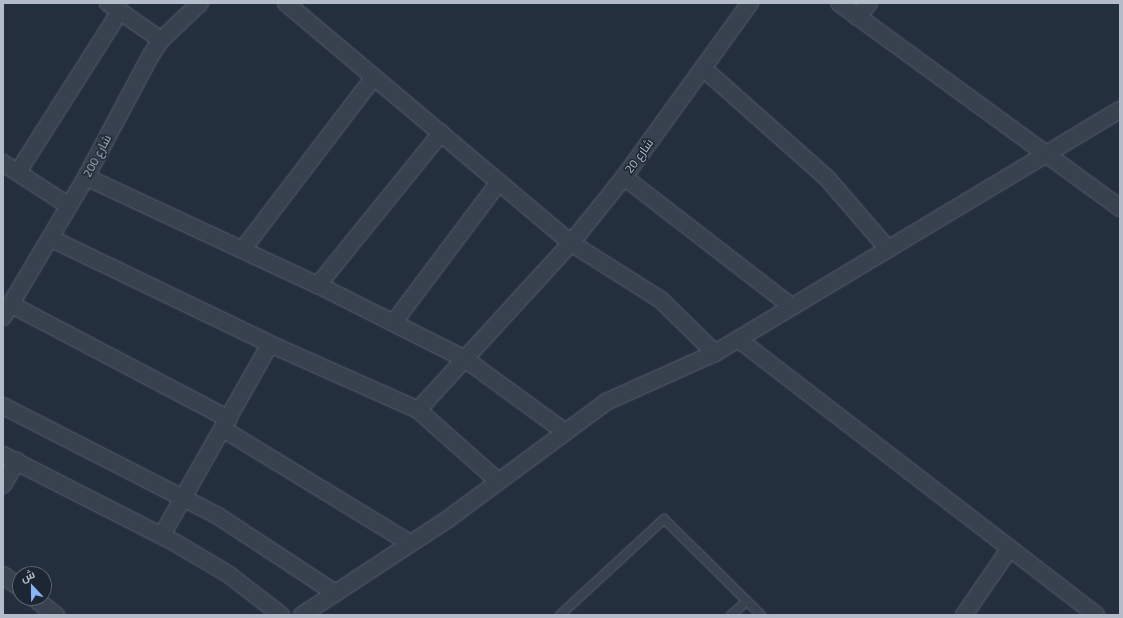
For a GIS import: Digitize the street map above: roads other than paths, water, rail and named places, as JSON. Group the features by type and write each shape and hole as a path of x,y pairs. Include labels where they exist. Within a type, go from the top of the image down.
{"street":[{"name":"شارع 200","path":"7,310 86,177 161,40 200,3"},
{"path":"286,3 571,243 656,296 715,353"},
{"path":"839,3 1120,208"},
{"path":"857,17 869,3"},
{"name":"شارع 20","path":"748,4 624,177 791,306"},
{"path":"18,172 114,7 161,40"},
{"path":"703,68 822,173 888,249"},
{"path":"243,249 374,77"},
{"path":"302,615 410,544 606,402 632,388 715,353 791,306 1120,110"},
{"path":"318,285 441,133"},
{"path":"3,163 69,206"},
{"path":"86,177 243,249 465,358 565,432"},
{"path":"418,410 571,243 624,177"},
{"path":"394,322 499,182"},
{"path":"50,238 270,344 418,410 498,481"},
{"path":"7,310 226,424 410,544"},
{"path":"738,339 1096,615"},
{"path":"162,535 270,344"},
{"path":"3,406 183,497 268,547 335,593"},
{"path":"3,485 10,458 162,535 228,574 281,615"},
{"path":"964,615 1010,548"},
{"path":"3,575 12,582"},
{"path":"44,606 56,615"}],"lane":[{"path":"560,615 664,519 761,615"},
{"path":"731,615 747,601"}]}
